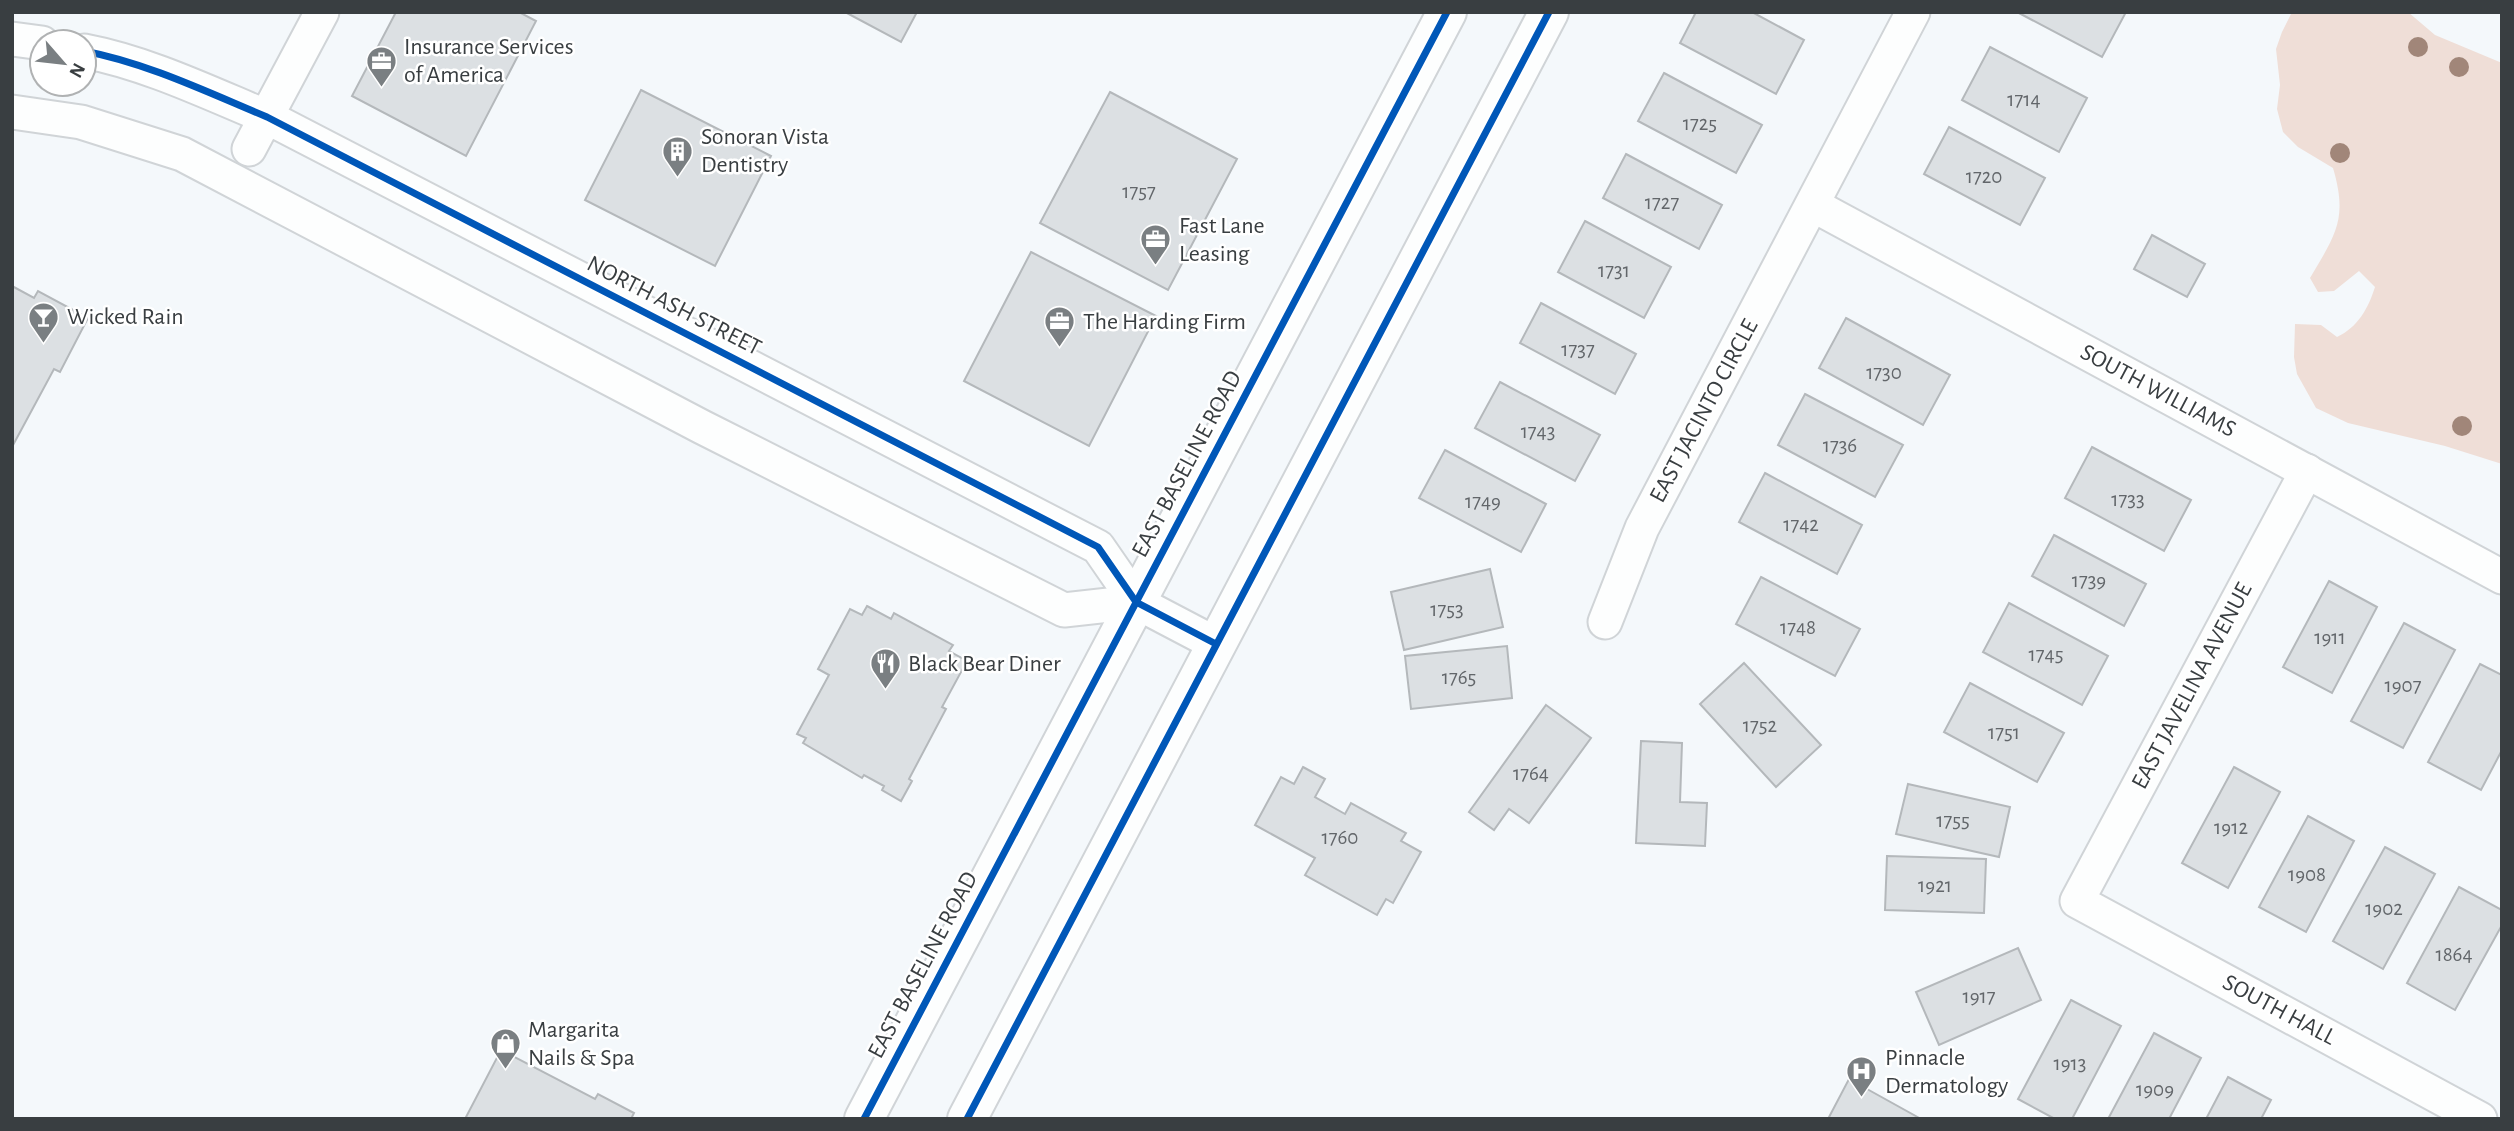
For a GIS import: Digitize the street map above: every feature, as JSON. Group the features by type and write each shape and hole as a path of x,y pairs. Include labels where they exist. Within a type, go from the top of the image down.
{"main road":[{"name":"EAST BASELINE ROAD","path":"864,1119 1447,12"},
{"path":"967,1119 1549,12"}],"street":[{"path":"249,149 322,12"},
{"name":"EAST JACINTO CIRCLE","path":"1605,622 1642,528 1913,12"},
{"name":"NORTH ASH STREET","path":"98,54 178,80 267,117 1098,547 1136,602 1216,644"},
{"path":"12,111 81,122 182,154 702,427 1064,610 1136,602"},
{"name":"SOUTH WILLIAMS","path":"1813,205 2502,577"},
{"name":"EAST JAVELINA AVENUE","path":"2077,901 2307,471"},
{"name":"SOUTH HALL","path":"2077,901 2480,1119"}],"shaded area":[{"path":"2292,12 2408,12 2435,35 2502,63 2502,464 2445,446 2348,423 2316,408 2297,374 2294,357 2295,324 2321,325 2337,337 2351,328 2361,316 2375,287 2359,271 2334,291 2318,292 2310,278 2333,237 2339,214 2339,201 2333,168 2298,147 2283,132 2277,109 2280,85 2276,49"}],"building":[{"path":"396,12 519,12 536,21 466,156 352,96"},
{"path":"845,12 917,12 901,42"},
{"path":"1696,12 1752,12 1804,40 1776,94 1680,43"},
{"path":"2017,12 2126,12 2102,57"},
{"path":"1990,47 2087,98 2059,152 1962,100"},
{"path":"1664,73 1762,125 1736,173 1638,121"},
{"name":"Sonoran Vista Dentistry","path":"641,90 771,156 715,266 585,200"},
{"path":"1110,92 1237,159 1168,290 1040,223"},
{"path":"1949,127 2045,178 2020,225 1924,174"},
{"path":"1626,154 1722,205 1699,249 1603,198"},
{"path":"1585,221 1671,267 1644,318 1558,272"},
{"path":"2152,235 2205,264 2187,297 2134,269"},
{"name":"The Harding Firm","path":"1031,252 1156,316 1089,446 964,381"},
{"name":"Wicked Rain","path":"12,286 34,298 38,291 88,318 60,372 54,369 12,447"},
{"path":"1541,303 1636,354 1615,394 1520,343"},
{"path":"1846,318 1950,375 1923,425 1819,368"},
{"path":"1500,382 1600,435 1575,481 1475,428"},
{"path":"1805,394 1903,445 1875,497 1778,445"},
{"path":"2092,447 2191,500 2164,551 2065,498"},
{"path":"1445,450 1546,504 1521,552 1419,498"},
{"path":"1765,473 1862,525 1837,574 1739,522"},
{"path":"2054,535 2146,584 2124,626 2032,576"},
{"path":"1490,569 1503,627 1404,650 1391,592"},
{"path":"1761,577 1860,629 1835,676 1736,624"},
{"path":"2329,581 2377,607 2332,693 2283,667"},
{"path":"2009,603 2108,656 2082,705 1983,652"},
{"name":"Black Bear Diner","path":"867,606 891,619 894,613 953,645 949,651 967,661 942,707 946,709 909,779 912,781 901,801 882,790 884,786 864,775 862,778 803,743 806,738 797,734 829,675 818,669 850,609 862,615"},
{"path":"2404,623 2455,650 2403,748 2351,721"},
{"path":"1507,646 1512,698 1411,709 1405,656"},
{"path":"1744,663 1821,745 1776,787 1700,704"},
{"path":"2480,664 2502,675 2502,750 2481,790 2428,762"},
{"path":"1970,683 2064,733 2037,782 1944,732"},
{"path":"1546,705 1591,738 1529,823 1509,809 1494,830 1469,812"},
{"path":"1641,741 1682,743 1680,802 1707,803 1705,846 1636,843"},
{"path":"1303,767 1325,779 1315,797 1345,814 1351,803 1406,833 1401,841 1421,852 1393,903 1386,899 1377,915 1305,875 1315,858 1255,825 1281,777 1294,784"},
{"path":"2234,767 2280,792 2228,888 2182,863"},
{"path":"1908,784 2010,807 1999,857 1896,834"},
{"path":"2308,816 2354,841 2306,932 2259,907"},
{"path":"2385,847 2435,874 2383,969 2333,941"},
{"path":"1887,856 1986,859 1984,913 1885,910"},
{"path":"2459,887 2502,910 2502,925 2455,1010 2407,983"},
{"path":"2018,948 2041,1000 1939,1045 1916,992"},
{"path":"2071,1000 2121,1026 2072,1119 2055,1119 2018,1099"},
{"path":"2154,1033 2201,1058 2169,1119 2108,1119"},
{"path":"501,1050 595,1099 598,1094 634,1113 631,1119 465,1119"},
{"path":"2228,1077 2271,1100 2261,1119 2206,1119"},
{"name":"Pinnacle Dermatology","path":"1849,1079 1921,1119 1828,1119"}],"cycle path":[{"path":"864,1119 1447,12"},
{"path":"967,1119 1549,12"},
{"path":"98,54 154,71 267,117 1098,547 1136,602 1216,644"}],"place":[{"name":"Insurance Services of America","path":"381,88"},
{"name":"Sonoran Vista Dentistry","path":"678,178"},
{"name":"Fast Lane Leasing","path":"1156,267"},
{"name":"Wicked Rain","path":"44,344"},
{"name":"The Harding Firm","path":"1060,349"},
{"name":"Black Bear Diner","path":"885,691"},
{"name":"Margarita Nails & Spa","path":"505,1071"},
{"name":"Pinnacle Dermatology","path":"1862,1099"}]}
